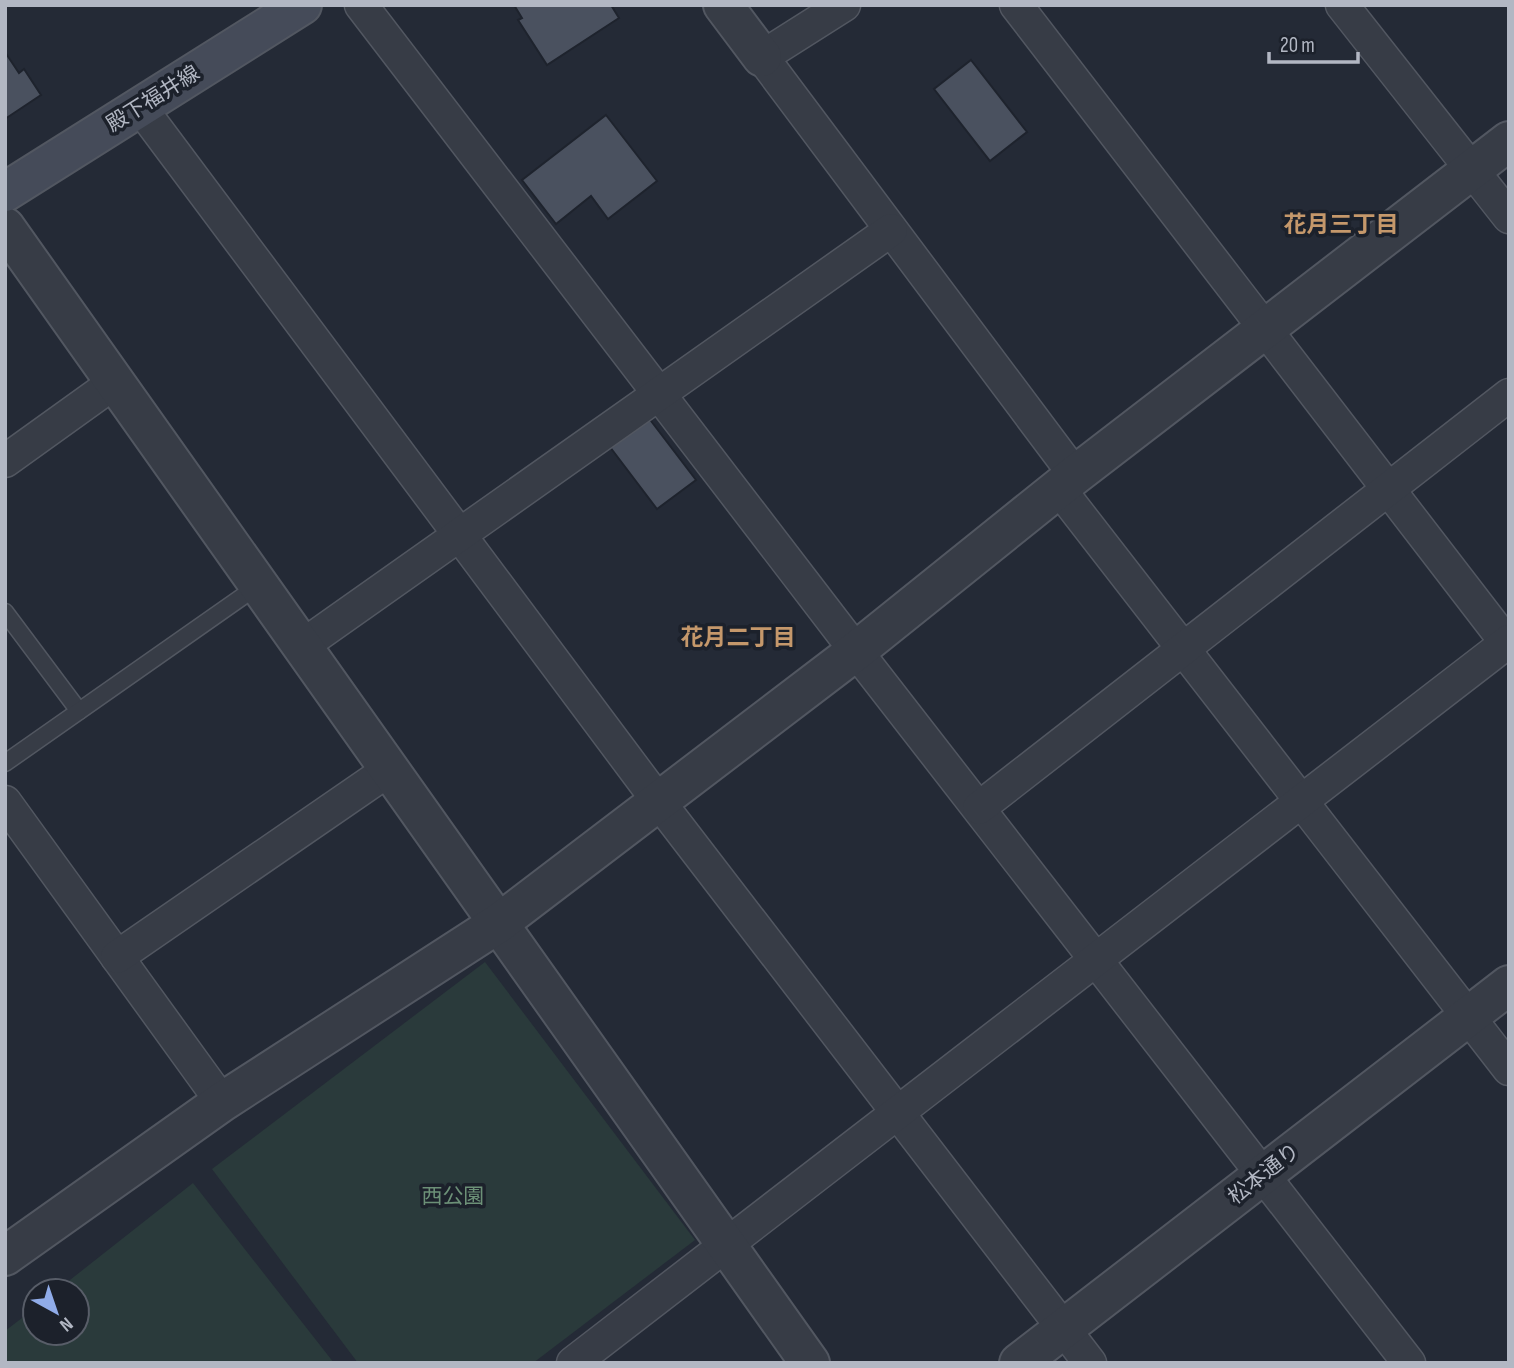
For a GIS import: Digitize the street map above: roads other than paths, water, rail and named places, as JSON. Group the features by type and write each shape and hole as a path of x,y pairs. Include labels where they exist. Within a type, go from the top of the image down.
{"main road":[{"name":"殿下福井線","path":"5,192 296,7"}],"street":[{"path":"361,5 856,651 1409,1363"},
{"path":"723,5 891,230 1183,649 1509,1069"},
{"path":"762,57 844,5"},
{"path":"573,1363 725,1243 1508,643 1016,5"},
{"path":"1342,5 1509,217"},
{"path":"140,107 659,802 1090,1363"},
{"path":"5,1256 222,1102 499,923 856,651 1068,482 1509,141"},
{"path":"5,227 810,1363"},
{"path":"302,646 891,230"},
{"path":"5,461 115,382"},
{"path":"979,808 1509,395"},
{"path":"117,957 390,769"},
{"path":"5,802 222,1102"},
{"name":"松本通り","path":"1019,1363 1509,985"}],"lane":[{"path":"5,763 259,585"},
{"path":"5,612 79,711"}],"district":[{"name":"花月三丁目","path":"1341,225"},
{"name":"花月二丁目","path":"738,638"}],"park label":[{"name":"西公園","path":"453,1196"}]}
